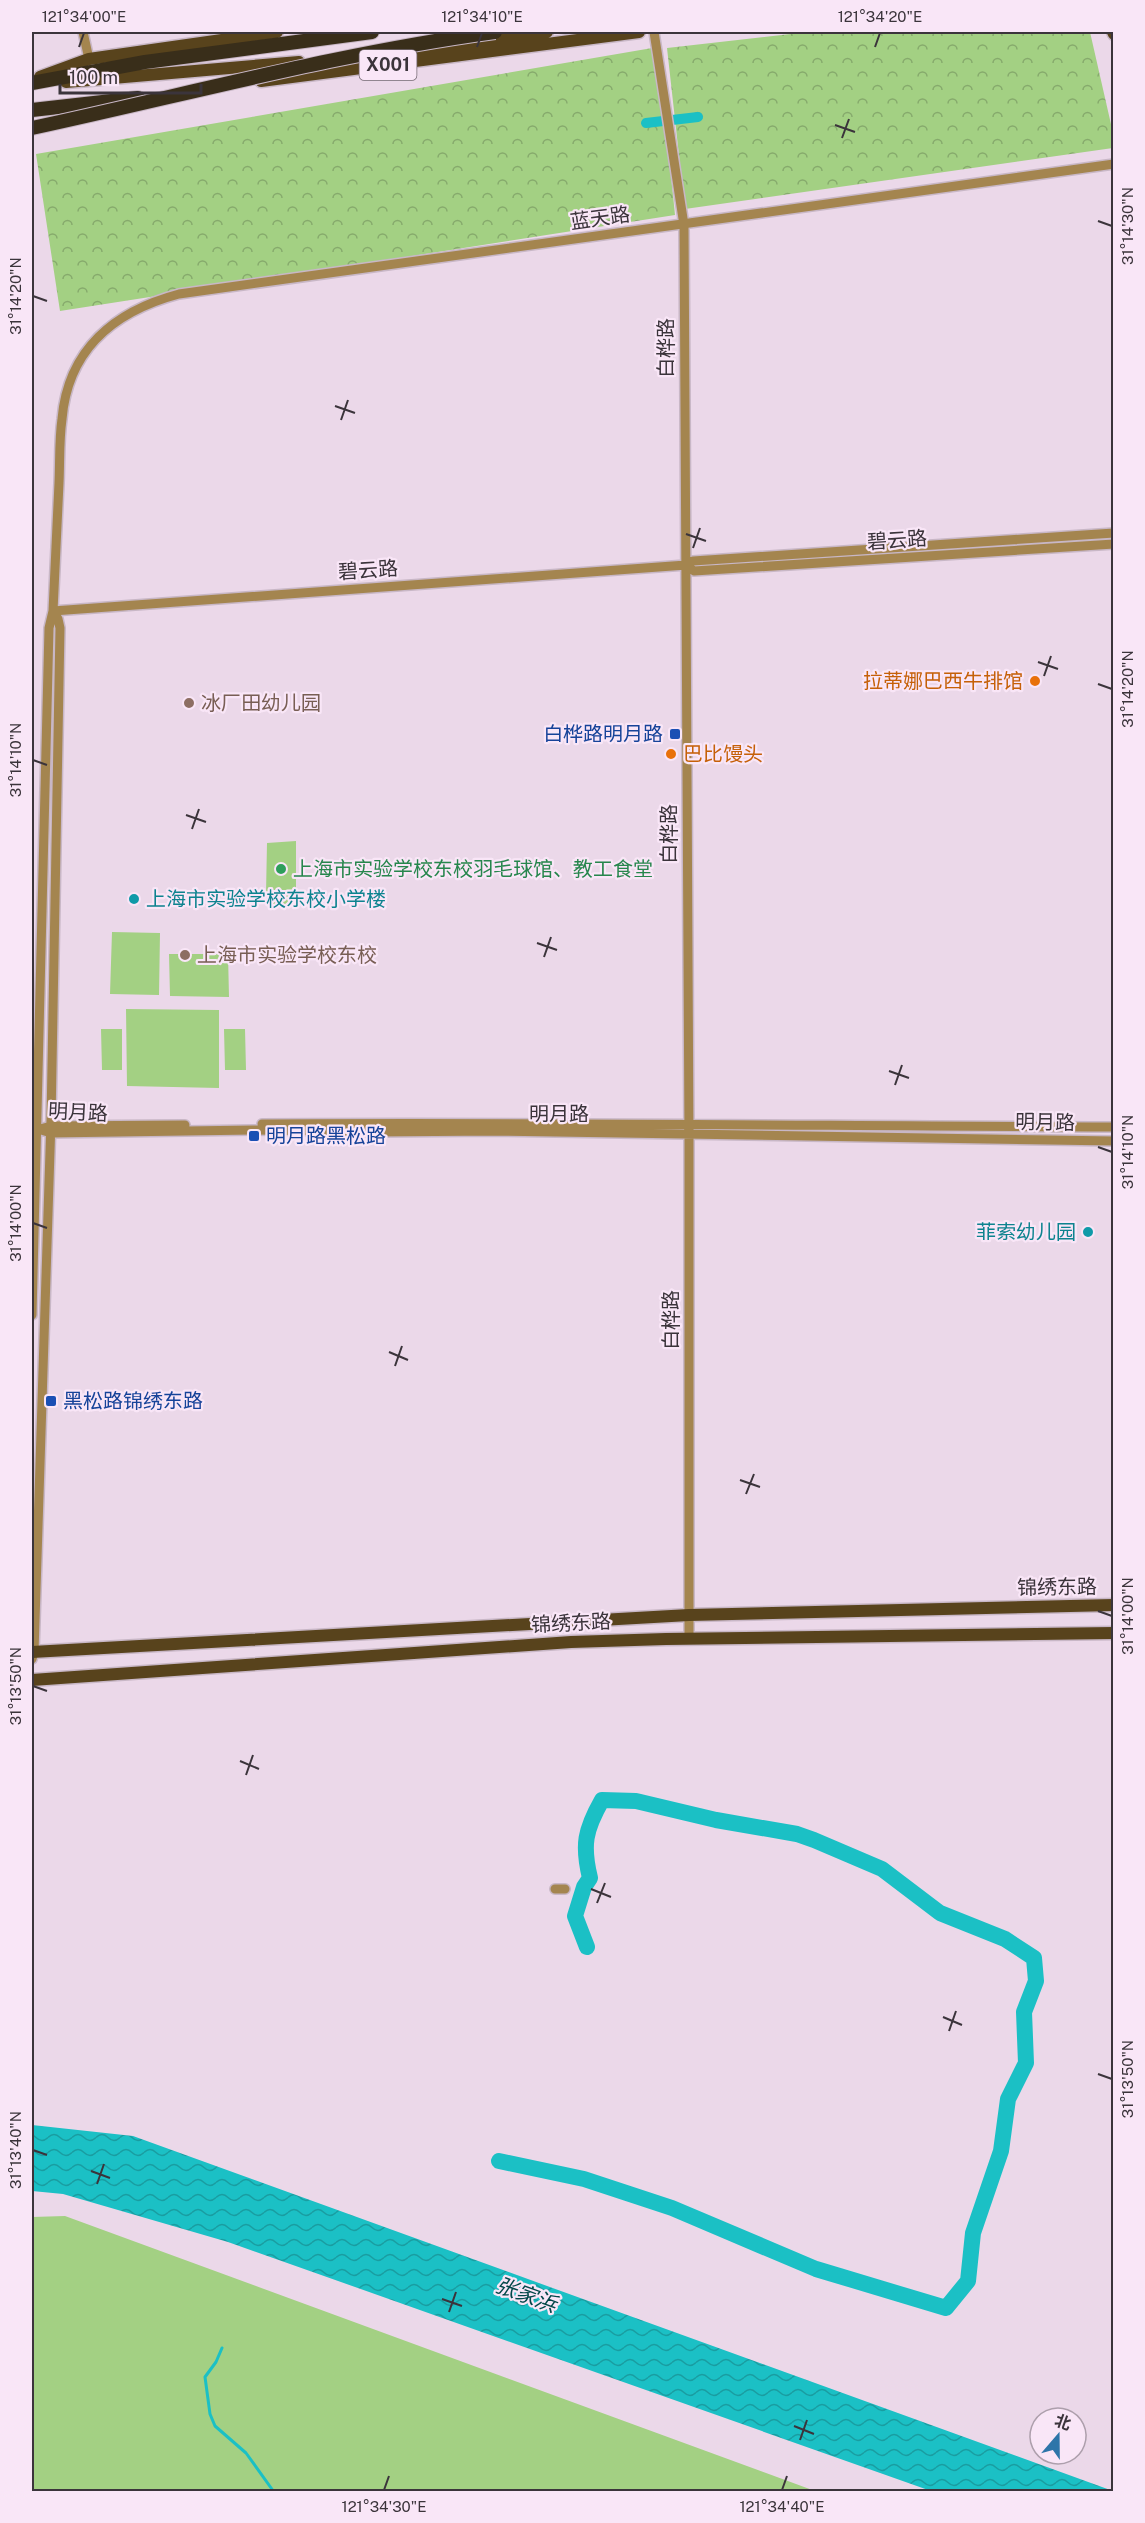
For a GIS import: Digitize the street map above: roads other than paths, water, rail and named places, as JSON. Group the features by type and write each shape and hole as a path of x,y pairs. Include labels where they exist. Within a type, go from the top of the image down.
{"highway":[{"name":"X001","path":"32,83 145,62 372,32"},
{"name":"X001","path":"32,129 273,74 446,38 495,32"},
{"path":"32,110 138,98"}],"main road":[{"path":"32,83 90,59 277,32"},
{"path":"32,83 394,54 546,32"},
{"name":"X001","path":"32,129 138,98 639,32"},
{"name":"锦绣东路","path":"32,1654 689,1615 1113,1605"},
{"name":"锦绣东路","path":"32,1680 562,1643 689,1638 1113,1633"}],"street":[{"path":"83,32 90,59"},
{"name":"白桦路","path":"654,32 684,225 689,1129 689,1638"},
{"name":"蓝天路","path":"53,611 62,417 69,384 82,357 100,334 124,315 151,302 178,294 1113,164"},
{"name":"碧云路","path":"53,611 686,565 693,561 1113,533"},
{"name":"碧云路","path":"686,565 694,571 1113,544"},
{"path":"32,1316 49,628 53,611"},
{"path":"32,1654 51,1130 60,628 53,611"},
{"name":"明月路","path":"38,1129 472,1123 1113,1141"},
{"name":"明月路","path":"689,1129 1113,1127"}],"water":[{"name":"张家浜","path":"32,2125 133,2136 1028,2460 1028,2466 1044,2466 1113,2491 931,2491 228,2242 63,2194 32,2191"}],"waterway":[{"path":"646,123 698,117"},
{"path":"499,2161 584,2179 672,2208 816,2269 946,2308 968,2281 973,2233 1001,2151 1008,2099 1026,2063 1024,2012 1036,1981 1034,1958 1005,1939 940,1913 882,1869 814,1840 797,1834 716,1820 636,1801 602,1800 589,1829 586,1856 590,1878 584,1887 575,1916 587,1947"},
{"path":"222,2348 216,2362 205,2377 210,2414 215,2426 246,2453 274,2492"}],"place":[{"name":"拉蒂娜巴西牛排馆","path":"1035,681"},
{"name":"冰厂田幼儿园","path":"189,703"},
{"name":"白桦路明月路","path":"675,734"},
{"name":"巴比馒头","path":"671,754"},
{"name":"上海市实验学校东校羽毛球馆、教工食堂","path":"281,869"},
{"name":"上海市实验学校东校小学楼","path":"134,899"},
{"name":"上海市实验学校东校","path":"185,955"},
{"name":"明月路黑松路","path":"254,1136"},
{"name":"菲索幼儿园","path":"1088,1232"},
{"name":"黑松路锦绣东路","path":"51,1401"}]}
